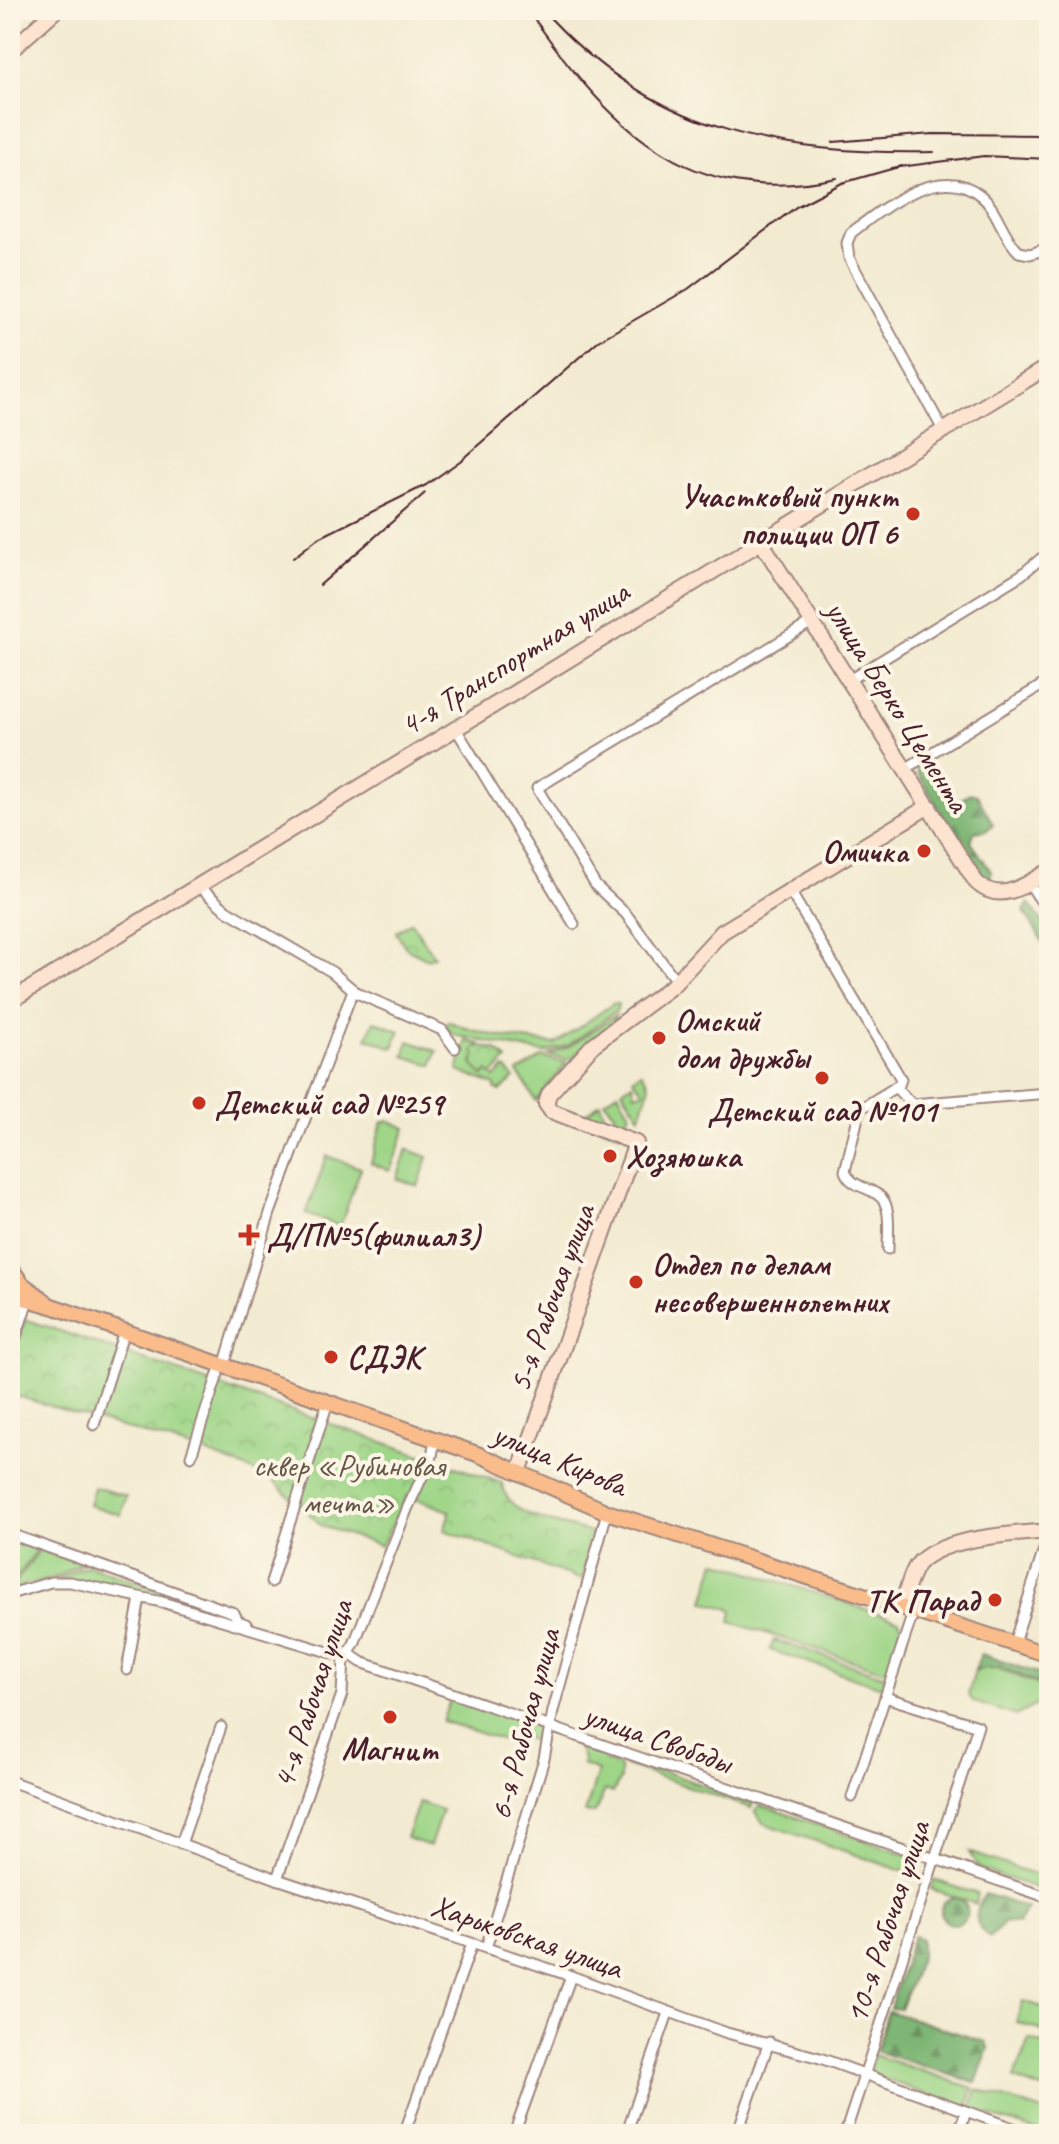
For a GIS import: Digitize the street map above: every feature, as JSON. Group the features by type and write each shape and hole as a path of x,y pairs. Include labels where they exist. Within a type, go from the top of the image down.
{"main road":[{"path":"10,51 56,10"},
{"name":"4-я Транспортная улица","path":"10,1001 1049,366"},
{"name":"улица Берко Цемента","path":"760,540 976,882 995,894 1029,883"},
{"path":"677,982 722,932 929,806"},
{"path":"1029,883 1049,871"},
{"name":"5-я Рабочая улица","path":"519,1472 636,1143 551,1111 546,1104 549,1094 574,1063 677,982"},
{"name":"улица Кирова","path":"10,1267 22,1284 52,1305"},
{"name":"улица Кирова","path":"10,1294 52,1305 435,1439 519,1472 607,1512 1049,1655"},
{"path":"908,1608 914,1571 934,1551 974,1540 1049,1533"}],"street":[{"path":"943,430 849,258 847,243 851,233 920,188 947,183 980,194 1019,252 1030,254 1049,248"},
{"path":"849,680 1021,575 1049,552"},
{"path":"677,982 626,914 596,886 537,788 812,622"},
{"path":"905,769 1049,681"},
{"path":"455,727 574,924"},
{"path":"1029,883 1049,913"},
{"path":"197,885 226,910 321,965 353,990 442,1030 455,1048"},
{"path":"790,891 901,1079 895,1087 860,1109 845,1171 852,1181 880,1194 887,1209 888,1249"},
{"path":"191,1456 223,1366 270,1213 353,990"},
{"path":"895,1087 912,1104 1049,1093"},
{"path":"10,1355 28,1300"},
{"path":"94,1425 124,1331"},
{"path":"271,1582 328,1402"},
{"name":"4-я Рабочая улица","path":"277,1879 342,1694 342,1666 432,1456 435,1439"},
{"name":"6-я Рабочая улица","path":"486,1948 532,1800 607,1512"},
{"path":"1014,1643 1049,1533"},
{"name":"улица Свободы","path":"10,1534 234,1613 238,1621 251,1628"},
{"name":"улица Свободы","path":"10,1594 59,1581 140,1598 335,1654 348,1653 361,1662 1049,1898"},
{"path":"127,1670 140,1598"},
{"path":"852,1797 885,1697 908,1608"},
{"name":"10-я Рабочая улица","path":"845,2134 978,1726 885,1697"},
{"path":"181,1844 221,1727"},
{"name":"Харьковская улица","path":"10,1781 277,1879 571,1976 727,2033 769,2042 1029,2134"},
{"path":"404,2134 472,1944"},
{"path":"514,2134 571,1976"},
{"path":"626,2134 668,2013"},
{"path":"737,2134 769,2042"},
{"path":"958,2134 966,2112"}],"green space":[{"path":"923,763 948,801 956,803 970,793 977,795 993,824 987,830 974,832 971,842 991,871 991,879 981,879 918,774 917,768"},
{"path":"1029,903 1049,930 1049,952 1024,911"},
{"path":"411,922 434,956 428,959 406,948 396,932"},
{"path":"614,1003 618,1004 617,1010 569,1045 544,1053 454,1035 446,1027 448,1021 487,1034 555,1044"},
{"path":"616,1015 614,1023 569,1060 549,1055 570,1046"},
{"path":"374,1021 400,1031 393,1048 367,1038"},
{"path":"409,1041 437,1051 432,1065 404,1056"},
{"path":"466,1041 480,1044 476,1054 484,1076 488,1071 495,1078 505,1068 514,1078 501,1091 495,1089 495,1085 458,1071"},
{"path":"478,1046 496,1049 507,1060 492,1075 488,1071 483,1076 472,1064 476,1055 473,1051"},
{"path":"543,1057 567,1063 536,1101 518,1072"},
{"path":"642,1072 650,1085 640,1116 622,1090 633,1083 635,1094 644,1091 633,1078"},
{"path":"618,1092 630,1113 620,1133 578,1119 600,1103 605,1116 612,1118 615,1113 604,1101"},
{"path":"388,1120 406,1128 390,1171 371,1163 382,1123"},
{"path":"407,1149 428,1157 418,1186 397,1179"},
{"path":"327,1156 361,1168 340,1226 306,1214"},
{"name":"сквер «Рубиновая мечта»","path":"25,1319 502,1483 506,1495 525,1512 552,1523 592,1533 582,1580 444,1530 450,1511 407,1496 381,1546 322,1526 269,1477 205,1452 10,1394 10,1368"},
{"path":"94,1487 126,1496 121,1515 89,1505"},
{"path":"10,1538 38,1548 11,1586 10,1586"},
{"path":"40,1549 83,1563 52,1579 12,1588"},
{"path":"716,1561 899,1620 902,1626 888,1672 731,1622 733,1610 704,1601"},
{"path":"88,1565 234,1616 237,1623 58,1579"},
{"path":"774,1640 885,1676 882,1687 770,1650"},
{"path":"981,1654 1049,1677 1049,1689 1004,1670 975,1670"},
{"path":"992,1666 1049,1689 1049,1698 1016,1716 974,1702 968,1695 975,1671"},
{"path":"452,1695 542,1726 538,1750 535,1751 535,1741 519,1736 516,1745 442,1721"},
{"path":"552,1733 603,1750 606,1761 620,1767 620,1779 613,1793 605,1790 595,1813 585,1813 598,1771 583,1765 577,1747"},
{"path":"623,1757 753,1803 751,1808 624,1765"},
{"path":"419,1802 442,1810 430,1846 406,1838"},
{"path":"760,1805 921,1859 916,1867 920,1877 763,1823 755,1811"},
{"path":"969,1852 1048,1879 1044,1891 979,1869"},
{"path":"934,1880 978,1894 976,1904 931,1889"},
{"path":"985,1894 1027,1908 1018,1924 1005,1922 990,1938 984,1933 977,1918"},
{"path":"954,1898 963,1902 967,1911 963,1920 954,1924 945,1920 941,1911 945,1902"},
{"path":"913,1936 921,1939 921,1956 900,2009 890,2008"},
{"path":"1023,2001 1049,2009 1048,2033 1016,2022"},
{"path":"888,2011 986,2042 988,2049 976,2083 876,2051"},
{"path":"1029,2039 1049,2046 1049,2092 1014,2079"},
{"path":"874,2055 973,2088 967,2109 868,2073"},
{"path":"977,2089 1049,2113 1049,2134 971,2110"}],"railway":[{"path":"528,10 589,89 621,122 656,149 694,169 736,181 783,185 837,178"},
{"path":"543,10 585,51 628,84 673,109 721,128 770,141 822,148 934,152"},
{"path":"833,142 933,134 1049,135"},
{"path":"892,168 984,156 1049,159"},
{"path":"293,558 317,539 426,485 460,461 598,341 688,289 796,207 842,183 902,166"},
{"path":"320,585 425,493"}],"place":[{"name":"Участковый пункт полиции ОП 6","path":"913,514"},
{"name":"Омичка","path":"924,851"},
{"name":"Омский дом дружбы","path":"659,1038"},
{"name":"Детский сад №101","path":"822,1078"},
{"name":"Детский сад №259","path":"199,1103"},
{"name":"Хозяюшка","path":"610,1156"},
{"name":"Д/П№5(филиал3)","path":"249,1235"},
{"name":"Отдел по делам несовершеннолетних","path":"636,1282"},
{"name":"СДЭК","path":"331,1357"},
{"name":"ТК Парад","path":"995,1600"},
{"name":"Магнит","path":"390,1717"}]}
